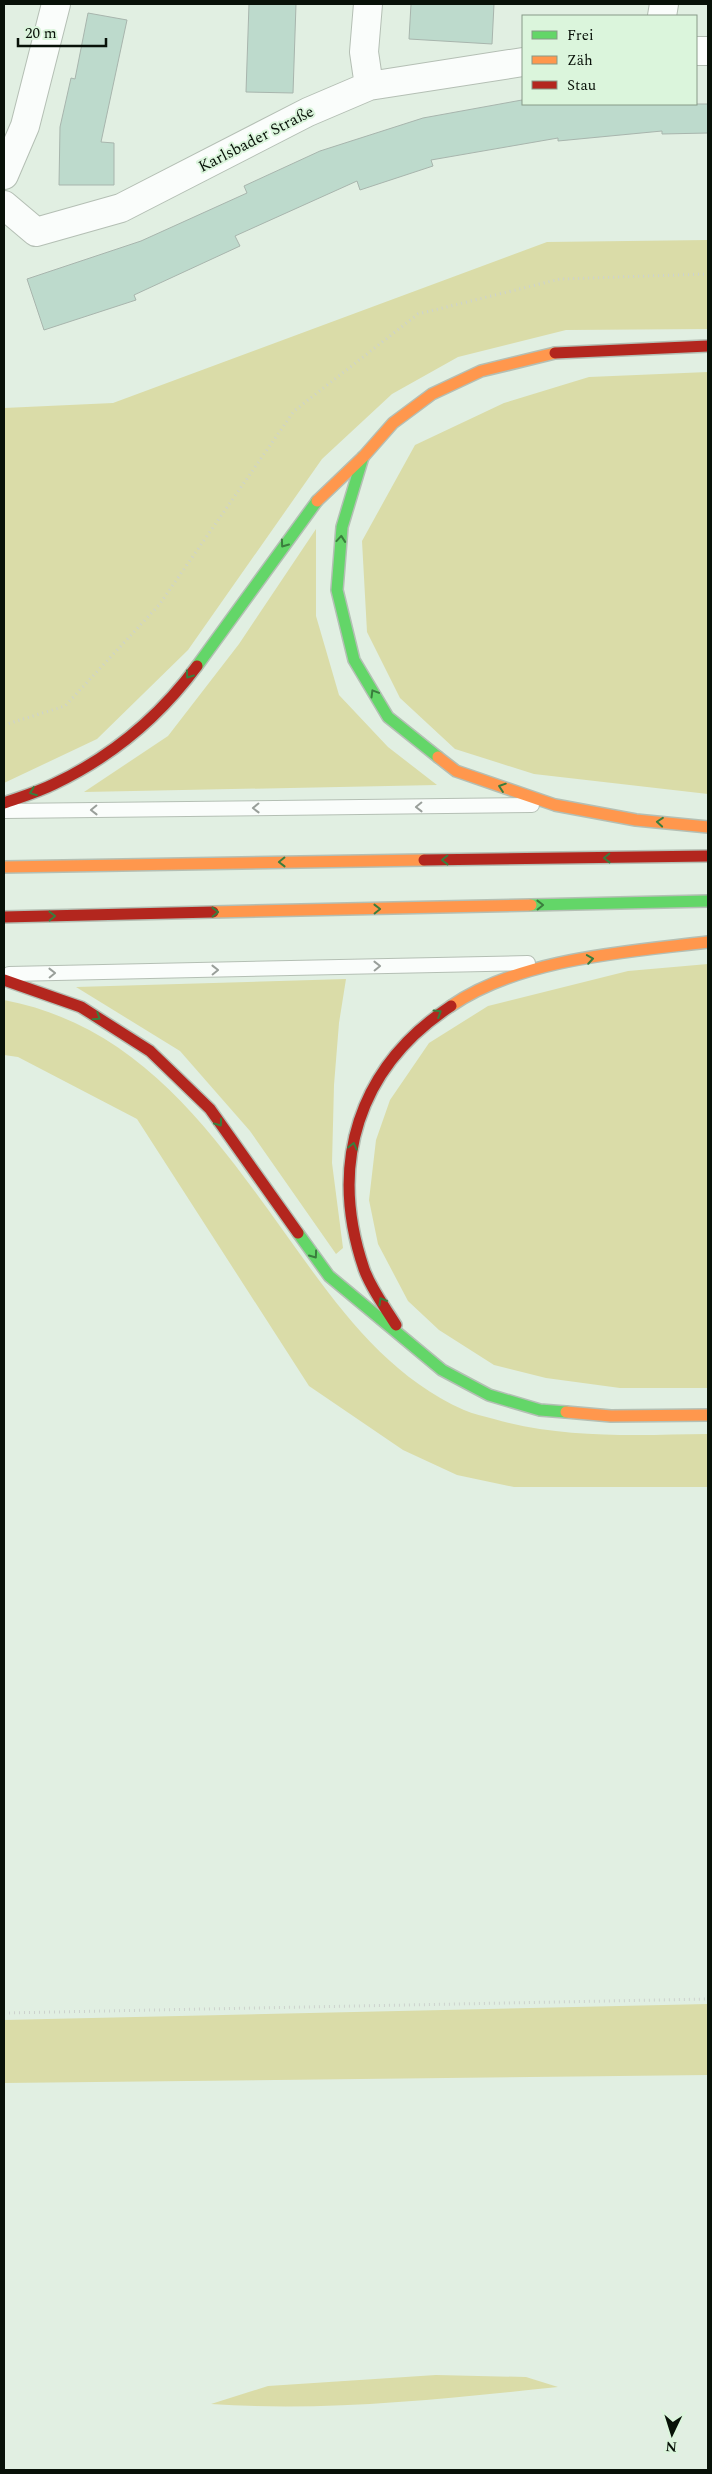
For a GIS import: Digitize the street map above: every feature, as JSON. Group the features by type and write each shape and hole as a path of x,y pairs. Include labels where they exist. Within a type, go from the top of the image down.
{"highway":[{"path":"4,803 54,784 118,747 176,694 310,508 364,456 393,423 432,394 481,371 551,353 625,348 708,346"},
{"path":"364,456 342,526 337,590 354,660 388,717 456,771 555,805 636,820 708,827"},
{"path":"4,867 708,856"},
{"path":"4,917 708,900"},
{"path":"407,1343 364,1270 350,1211 349,1159 362,1108 387,1060 424,1022 475,991 563,963 708,942"},
{"path":"4,980 82,1007 150,1051 210,1109 329,1276 407,1343 442,1370 489,1395 540,1410 611,1416 708,1415"}],"street":[{"path":"4,175 25,126 56,4"},
{"path":"368,4 364,52 369,86"},
{"name":"Karlsbader Straße","path":"4,205 36,232 121,208 308,112 369,86 522,62"}],"lane":[{"path":"4,811 555,805"},
{"path":"4,974 563,963"}],"path":[{"path":"4,2013 708,1999"}],"green space":[{"path":"708,240 708,329 566,330 458,357 392,394 322,459 188,650 97,739 4,783 4,408 113,403 547,242"},
{"path":"708,372 708,794 534,774 455,749 400,698 367,632 362,541 415,445 504,403 589,377"},
{"path":"316,529 316,616 339,695 388,747 437,785 84,792 168,736 239,644"},
{"path":"708,964 708,1388 620,1388 546,1378 494,1365 439,1330 408,1301 378,1244 369,1200 376,1140 390,1100 429,1043 488,1006 628,971"},
{"path":"346,979 339,1023 334,1085 332,1163 343,1248 336,1254 250,1131 180,1051 76,987"},
{"path":"4,1000 57,1015 104,1039 146,1068 183,1104 218,1143 344,1313 379,1351 419,1384 467,1411 494,1419 547,1430 600,1434 708,1434 708,1487 514,1487 457,1475 403,1450 309,1386 137,1119 18,1057 4,1055"},
{"path":"708,2004 708,2075 4,2083 4,2020"},
{"path":"436,2375 526,2377 558,2387 385,2403 298,2406 211,2404 268,2386"}],"building":[{"path":"249,4 296,4 293,93 246,92"},
{"path":"411,4 494,4 492,44 409,39"},
{"path":"88,13 127,20 101,142 114,143 114,185 59,185 60,127 71,78 75,79"},
{"path":"522,100 522,105 708,104 708,133 662,134 662,131 558,141 558,138 431,160 433,166 360,190 357,181 235,236 240,246 134,295 136,300 44,330 27,279 141,241 247,193 244,186 320,151 423,118"}],"traffic: fast":[{"path":"363,457 342,527 337,590 354,660 388,717 438,757"},
{"path":"197,666 317,501"},
{"path":"531,905 708,901"},
{"path":"298,1233 329,1276 442,1370 489,1395 540,1410 566,1412"}],"traffic: slow":[{"path":"317,501 364,456 393,423 432,394 481,371 555,353"},
{"path":"438,757 456,771 555,805 636,820 708,827"},
{"path":"4,867 424,860"},
{"path":"213,912 531,905"},
{"path":"451,1006 479,990 509,977 541,967 609,954 708,942"},
{"path":"566,1412 611,1416 708,1415"}],"traffic: jam":[{"path":"555,353 708,346"},
{"path":"4,803 54,784 115,748 151,718 197,666"},
{"path":"424,860 708,856"},
{"path":"4,917 213,912"},
{"path":"4,980 81,1007 150,1051 210,1109 298,1233"},
{"path":"396,1325 374,1291 364,1269 354,1230 349,1192 351,1156 359,1121 373,1088 393,1058 419,1031 451,1006"}]}
